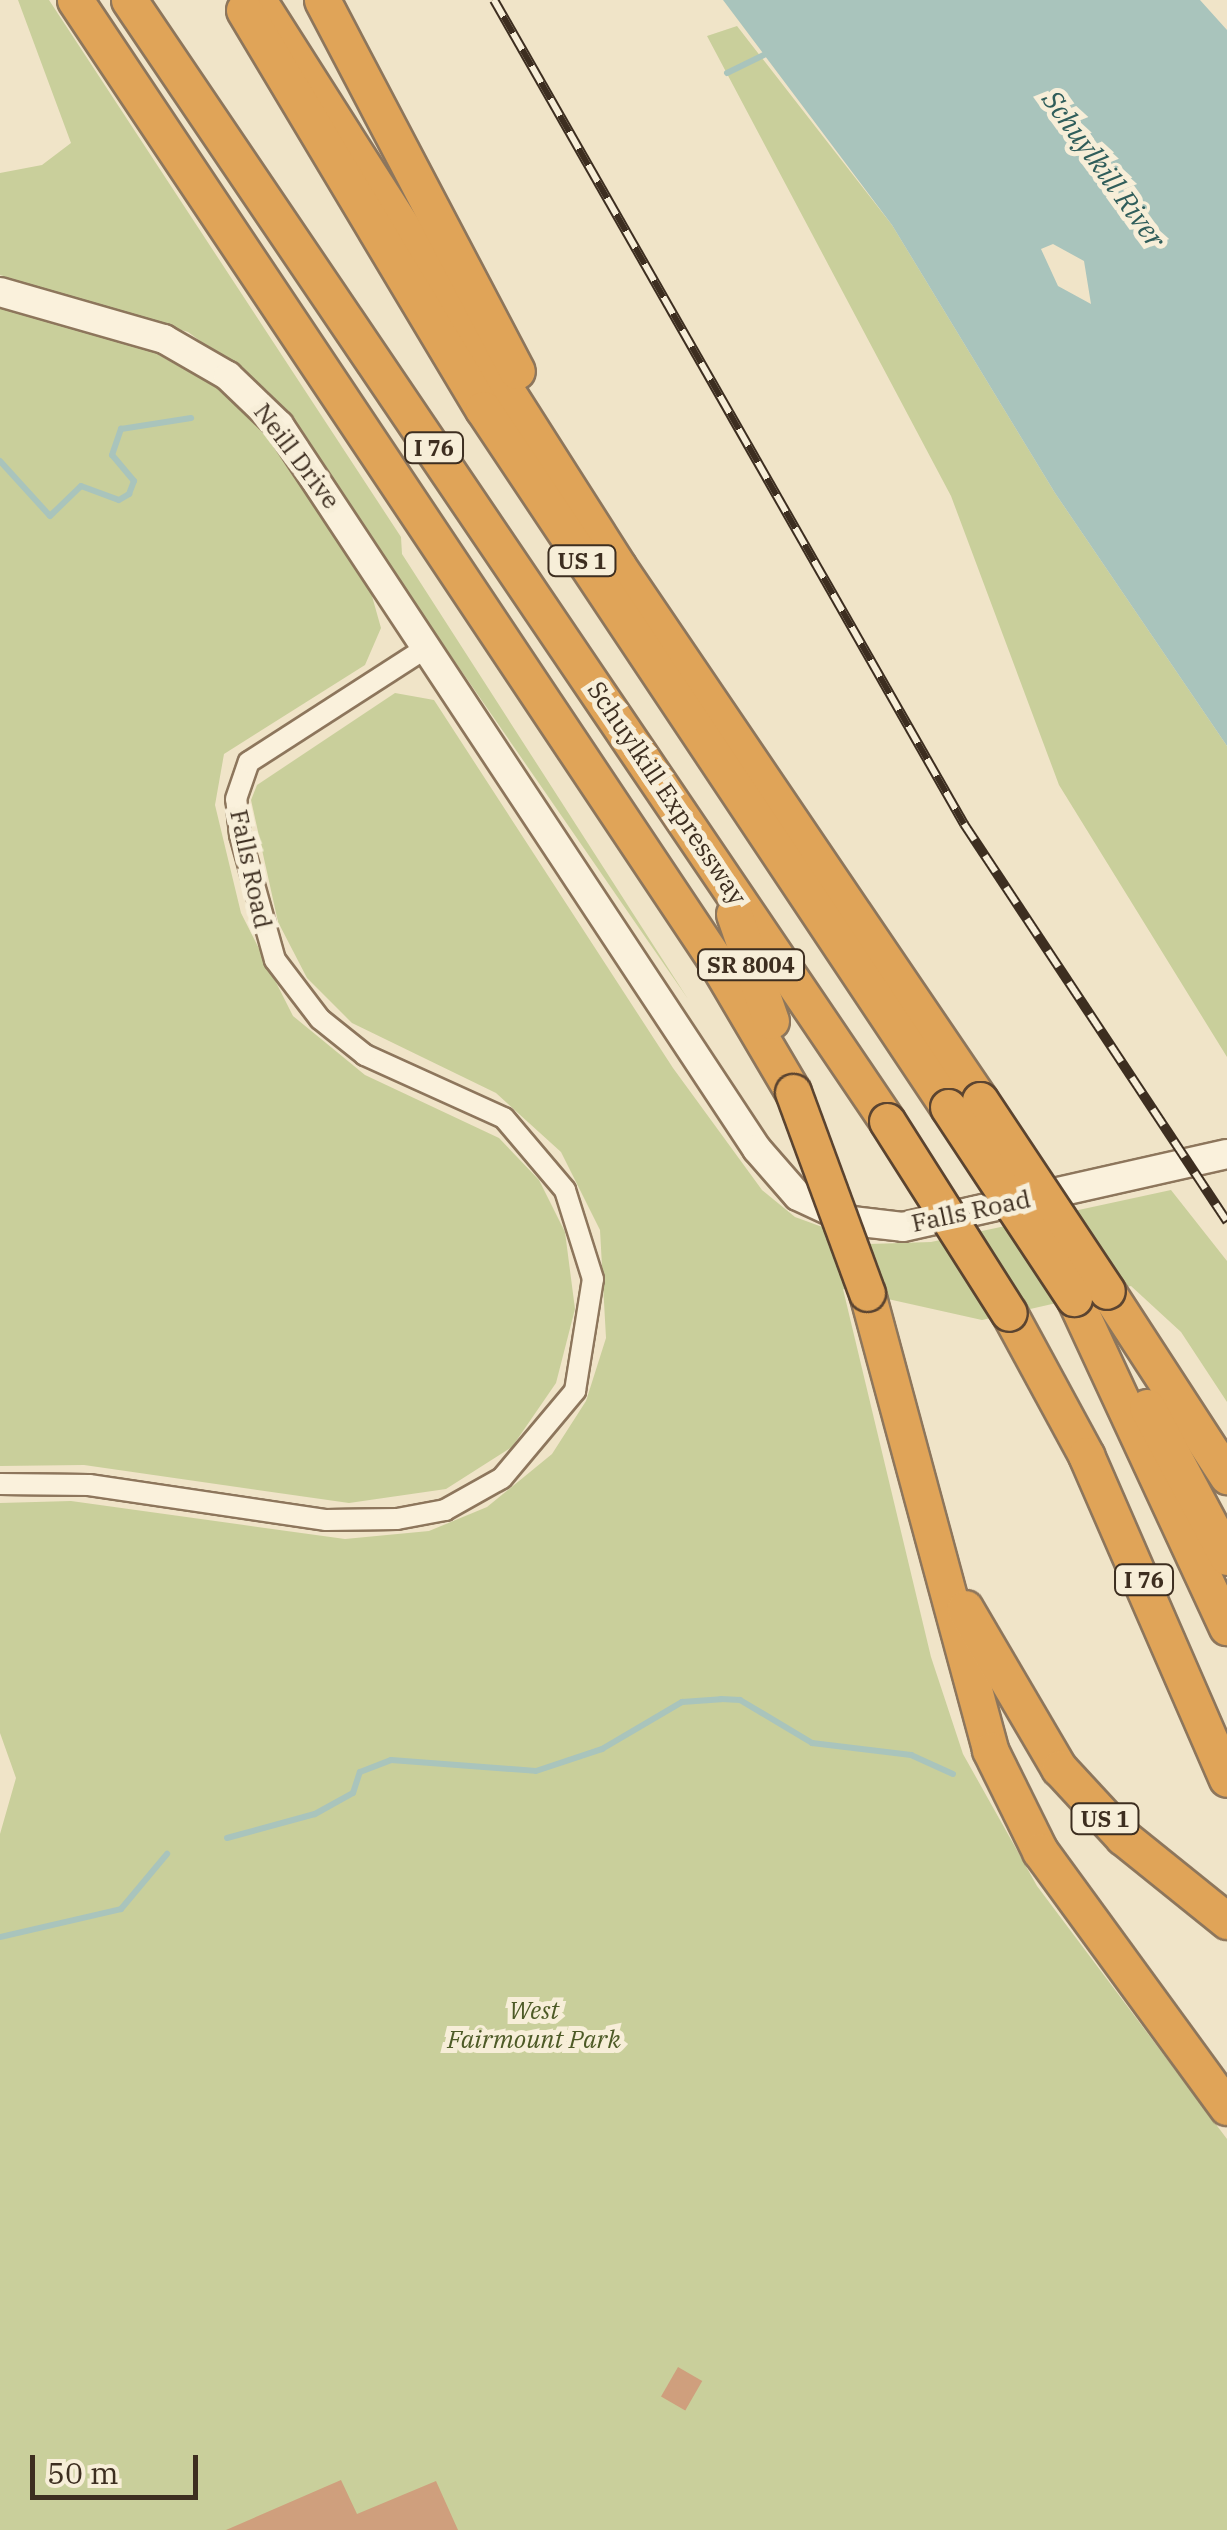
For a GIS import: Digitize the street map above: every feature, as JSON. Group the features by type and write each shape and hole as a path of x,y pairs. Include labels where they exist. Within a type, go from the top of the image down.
{"highway":[{"name":"US 1","path":"75,0 714,958 792,1092 867,1294 935,1547 1008,1693 1059,1768 1123,1836 1227,1920"},
{"name":"US 1","path":"239,0 483,409 964,1104 1090,1294 1227,1557"},
{"path":"258,0 964,1104"},
{"path":"322,0 618,566"},
{"name":"Schuylkill Expressway","path":"137,8 887,1121 1009,1313 1093,1470 1227,1779"},
{"name":"SR 8004","path":"719,870 792,1092"},
{"path":"1090,1294 1227,1476"},
{"path":"1090,1294 1227,1627"},
{"path":"935,1547 981,1726 1013,1803 1227,2107"}],"main road":[{"name":"Neill Drive","path":"0,292 164,339 228,376 294,444 429,646"},
{"name":"Falls Road","path":"429,646 756,1149 798,1196 852,1221 903,1227 1227,1154"}],"street":[{"name":"Falls Road","path":"0,1484 76,1484 326,1520 397,1520 445,1510 502,1478 574,1391 593,1279 566,1190 504,1118 365,1055 320,1020 270,947 240,836 236,799 249,762 429,646"}],"green space":[{"path":"18,0 49,0 401,537 402,554 688,999 268,391 188,332 0,275 0,173 42,165 71,143"},
{"path":"737,26 892,225 1055,493 1227,746 1227,1057 1059,785 951,496 707,36"},
{"path":"0,308 150,350 226,393 271,441 370,589 381,628 365,665 224,754 215,805 241,913 293,1016 365,1075 499,1138 539,1180 565,1232 575,1309 556,1383 512,1447 446,1489 349,1503 84,1465 0,1466"},
{"name":"West Fairmount Park","path":"395,693 434,700 673,1068 762,1190 795,1217 869,1244 931,1242 1171,1190 1227,1261 1227,1402 1181,1332 1131,1286 982,1320 843,1289 931,1657 963,1754 1037,1886 1227,2139 1227,2530 0,2530 0,1834 16,1778 0,1733 0,1503 71,1501 345,1539 429,1531 487,1507 552,1454 586,1401 606,1338 600,1230 561,1152 496,1093 352,1023 307,978 278,922 251,800 257,785"}],"water":[{"name":"Schuylkill River","path":"723,0 1200,0 1227,30 1227,746 1055,493 892,225","holes":["1053,244 1084,261 1091,304 1058,286 1041,249"]}],"building":[{"path":"678,2367 702,2381 685,2410 661,2396"},
{"path":"341,2480 357,2514 436,2481 458,2530 226,2530"}],"waterway":[{"path":"727,73 766,54"},
{"path":"0,461 50,516 81,486 119,500 129,494 134,481 112,455 121,429 191,418"},
{"path":"227,1838 315,1814 353,1793 360,1772 391,1760 536,1771 602,1749 682,1702 740,1700 812,1743 911,1755 953,1774"},
{"path":"0,1937 121,1909 167,1854"}],"railway":[{"path":"494,0 964,824 1227,1222"}]}
